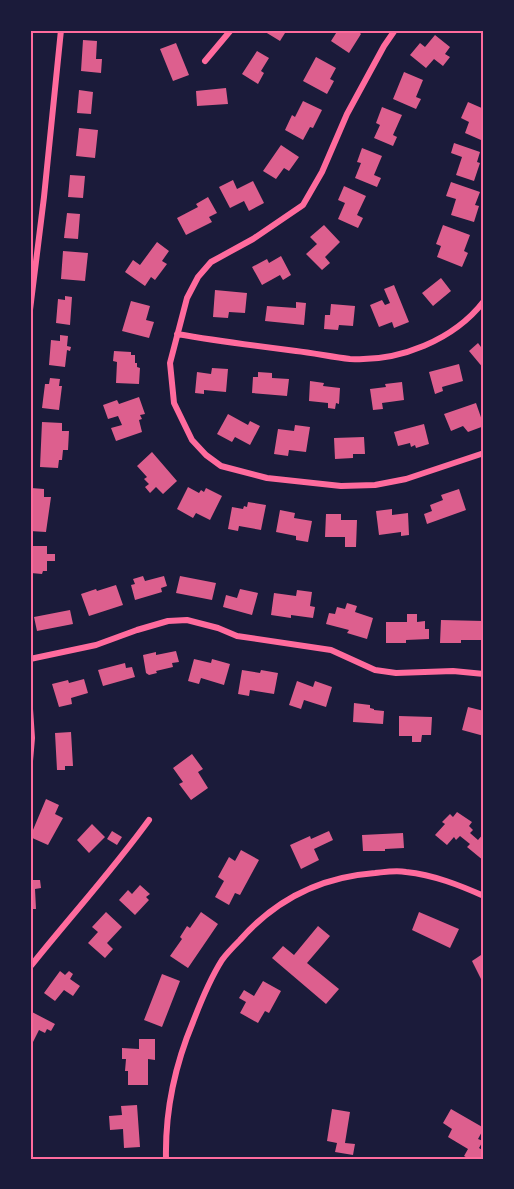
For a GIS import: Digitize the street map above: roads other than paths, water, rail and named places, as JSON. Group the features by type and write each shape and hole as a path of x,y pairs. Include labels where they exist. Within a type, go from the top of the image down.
{"street":[{"path":"30,310 61,30"},
{"path":"205,61 231,30"},
{"path":"395,30 347,114 312,192 303,205 211,262 198,277 187,298 170,363 174,403 192,440 206,455 221,466 267,478 341,486 375,485 406,479 484,453"},
{"path":"177,334 351,359 380,358 408,351 451,333 476,312 484,301"},
{"path":"30,660 96,645 168,621 187,620 218,628 237,636 331,650 375,670 396,673 453,671 484,674"},
{"path":"30,710 32,738 30,761"},
{"path":"30,967 83,901 125,854 149,820"},
{"path":"166,1159 165,1132 173,1087 185,1042 204,995 223,959 273,907 298,892 331,880 357,874 405,871 435,877 484,896"}]}
